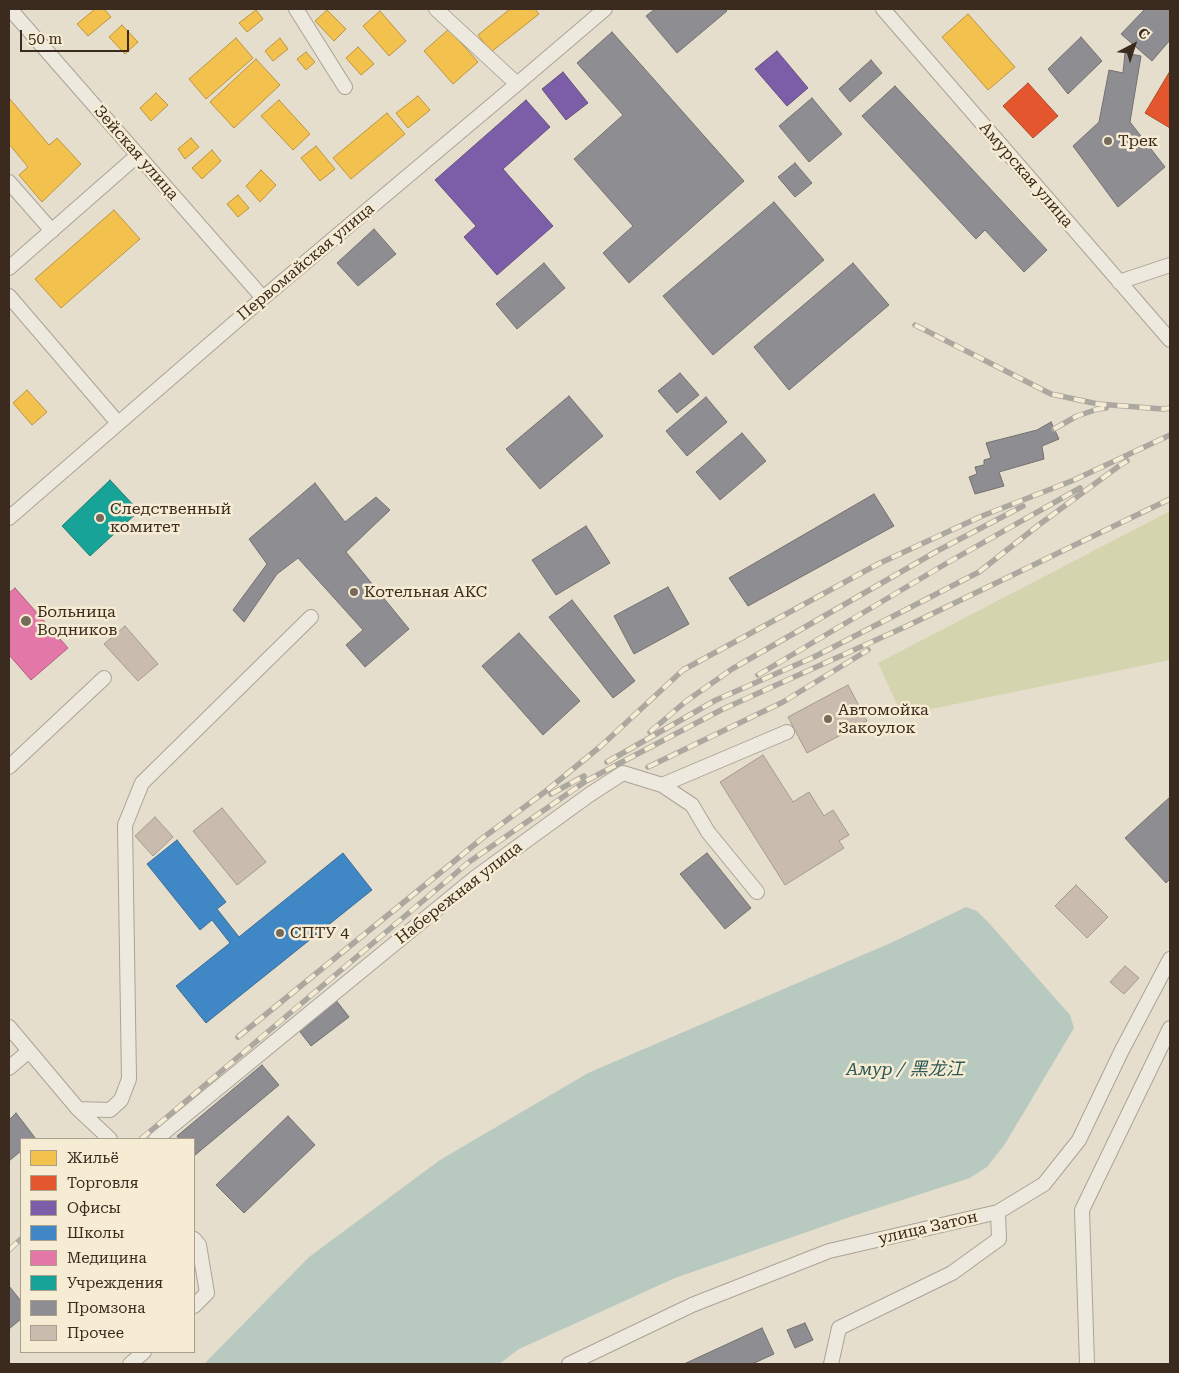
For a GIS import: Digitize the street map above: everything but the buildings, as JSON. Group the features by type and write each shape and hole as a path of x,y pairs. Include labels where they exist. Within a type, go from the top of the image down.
{"street":[{"name":"Зейская улица","path":"10,9 263,298"},
{"path":"296,9 345,87"},
{"path":"436,9 517,84"},
{"name":"Первомайская улица","path":"9,518 263,298 605,9"},
{"name":"Амурская улица","path":"883,9 1119,282 1169,337"},
{"path":"9,268 138,155"},
{"path":"9,182 52,231"},
{"path":"1119,282 1170,265"},
{"path":"9,296 118,424"},
{"path":"78,1109 110,1110 121,1100 129,1078 126,825 142,783 311,617"},
{"path":"9,767 104,678"},
{"path":"662,785 787,732"},
{"name":"Набережная улица","path":"157,1138 476,877 589,795 623,773 662,785 692,805 708,832 757,892"},
{"name":"улица Затон","path":"569,1364 692,1305 829,1251 998,1212 1044,1184 1080,1140 1121,1052 1170,959"},
{"path":"9,1027 78,1109 109,1138"},
{"path":"1087,1364 1082,1210 1170,1028"},
{"path":"9,1068 29,1051"},
{"path":"831,1364 839,1328 952,1273 998,1239 998,1212"},
{"path":"195,1240 199,1245 207,1293 195,1305"},
{"path":"130,1364 143,1353"}],"green space":[{"path":"1170,511 1170,660 902,715 878,663"}],"water":[{"name":"Амур / 黑龙江","path":"966,907 977,911 989,923 1070,1015 1074,1028 1005,1144 987,1167 970,1178 850,1217 675,1278 519,1349 499,1364 204,1364 309,1257 440,1160 588,1073 893,942"}],"railway":[{"path":"915,325 1051,394 1098,404 1170,408"},
{"path":"1054,429 1077,416 1106,408"},
{"path":"238,1037 484,837 546,791 601,746 683,670 878,564 982,516 1074,480 1170,435"},
{"path":"607,762 716,700 814,657 979,572 1040,524 1127,461"},
{"path":"758,675 947,563 1080,488"},
{"path":"142,1138 469,862 586,781 721,710 907,626 1170,499"},
{"path":"650,732 685,702 732,669 939,550 1023,506"},
{"path":"648,767 783,702 868,650"},
{"path":"551,794 584,776"},
{"path":"9,1250 20,1240"}],"place":[{"name":"Трек","path":"1108,141"},
{"name":"Следственный комитет","path":"100,518"},
{"name":"Котельная АКС","path":"354,592"},
{"name":"Больница Водников","path":"26,621"},
{"name":"Автомойка Закоулок","path":"828,719"},
{"name":"СПТУ 4","path":"280,933"}]}
